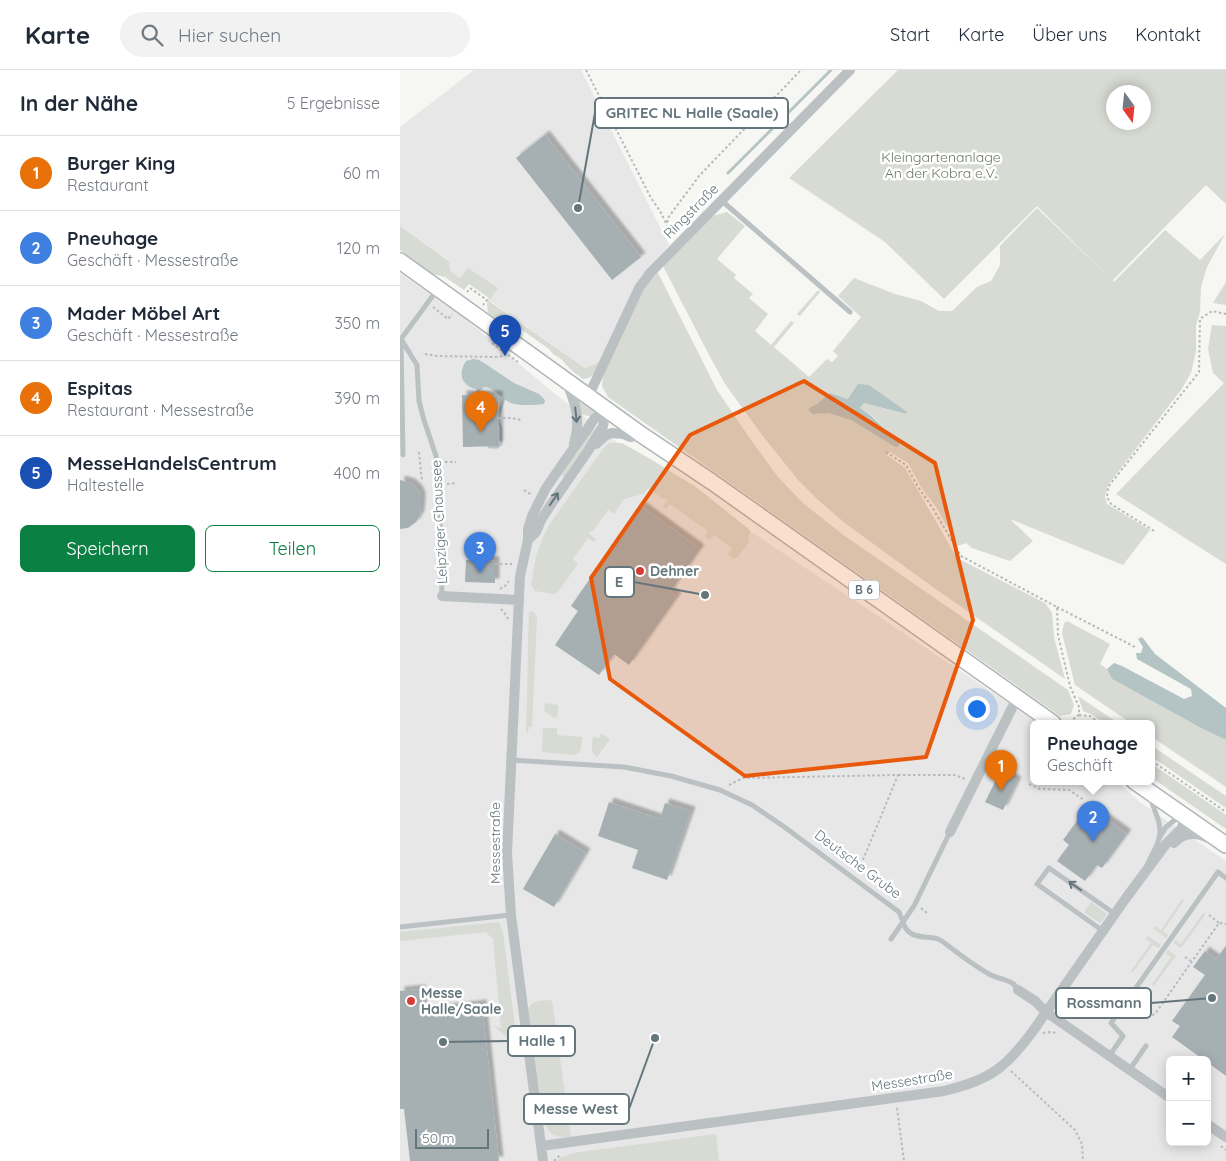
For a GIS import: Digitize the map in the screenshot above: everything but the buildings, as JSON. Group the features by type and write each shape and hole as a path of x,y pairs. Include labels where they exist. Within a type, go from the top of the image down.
{"main road":[{"name":"B 6","path":"400,261 438,295 712,482 1049,720"},
{"path":"1140,785 1226,846"}],"street":[{"name":"Ringstraße","path":"588,396 639,288 650,273 850,70"},
{"name":"Messestraße","path":"566,381 572,394 578,418 577,435 572,450"},
{"name":"Messestraße","path":"543,1161 511,915 506,853 520,576 528,540 528,529 532,516 546,488 595,418 606,409"},
{"name":"Messestraße","path":"528,540 536,532 541,520 603,426 606,409"},
{"name":"Messestraße","path":"588,451 606,435 612,433 630,437 642,435"},
{"path":"442,596 519,600"},
{"path":"950,832 1017,698"},
{"name":"Messestraße","path":"541,1146 944,1091 988,1075 1004,1065 1021,1046 1166,844 1181,828 1184,822 1182,814"},
{"path":"1146,872 1159,861 1177,840 1188,834 1204,836 1226,846"},
{"name":"Deutsche Grube","path":"1018,990 1035,1001 1046,1012 1166,1095"},
{"path":"1211,1127 1226,1137"}],"lane":[{"path":"721,200 850,312"},
{"path":"404,455 401,340 438,295"},
{"name":"Leipziger Chaussee","path":"401,340 417,364 419,401 436,456 439,478 442,596"},
{"name":"Deutsche Grube","path":"511,760 624,766 671,776 720,790 752,805 899,912 904,921 905,929 911,934 939,940 990,975 1011,982 1018,990"},
{"path":"1148,791 1158,817 1159,838"},
{"path":"1146,872 1159,838 1166,827 1182,814"},
{"path":"891,939 914,906 950,832"},
{"path":"1103,931 1037,884 1049,868 1115,914"},
{"path":"1110,1055 1123,1036 1111,1023 1218,872 1226,878"},
{"path":"400,927 511,915"},
{"path":"1130,1069 1146,1046"}],"path":[{"path":"586,70 651,198 667,224 670,235 678,244"},
{"path":"667,224 674,208 699,176 801,70"},
{"path":"467,292 470,288 487,300 482,307"},
{"path":"433,308 438,295"},
{"path":"437,311 448,319 453,312"},
{"path":"1154,531 1110,504 1107,497 1108,488 1199,372 1200,319 1212,311 1226,314"},
{"path":"490,342 519,362"},
{"path":"425,354 496,357 506,354"},
{"path":"498,418 522,420"},
{"path":"419,452 422,482"},
{"path":"886,452 906,465 961,556 1135,647"},
{"path":"445,462 456,462"},
{"path":"446,484 458,483"},
{"path":"524,490 534,496"},
{"path":"495,564 512,563 511,570"},
{"path":"500,589 508,584 511,577"},
{"path":"1057,607 1058,636 1070,686 1079,707 1079,714 1073,720"},
{"path":"1079,714 1090,716 1096,720"},
{"path":"1155,763 1226,812"},
{"path":"855,879 898,775"},
{"path":"720,790 743,778 898,775 955,776 975,782"},
{"path":"1032,785 1040,788 1069,790 1084,800"},
{"path":"1209,915 1219,923 1226,924"},
{"path":"1139,1014 1146,1018 1155,1014 1219,923"},
{"path":"1185,956 1191,961 1196,957"},
{"path":"1004,1065 1075,1130 1082,1144 1083,1161"},
{"path":"896,1098 904,1161"}],"highlighted area":[{"path":"804,381 935,463 973,620 926,757 745,776 610,679 591,578 690,435"}],"shaded area":[{"path":"474,70 581,70 669,245 640,277 600,362 585,368 489,300 497,288 468,269 461,278 449,271 449,260 400,226 400,127"},
{"path":"400,273 464,318 555,394 618,443 1033,720 1030,720 1030,785 1121,785 1141,803 1226,861 1226,1161 400,1161"},
{"path":"479,360 514,383 539,394 545,400 544,404 514,404 488,388 484,387 481,390 470,387 463,381 462,372 466,361"},
{"path":"858,384 869,385 907,412 906,414 864,403 860,408 899,442 899,446 895,447 851,420 828,413 812,414 808,409 830,393 848,399"},
{"path":"1142,637 1155,654 1226,708 1226,740 1112,679 1107,669 1114,663 1184,699 1192,696 1191,689 1137,659 1136,653 1141,653 1143,647 1138,639"}],"green space":[{"name":"Kleingartenanlage An der Kobra e.V.","path":"898,70 1226,70 1226,204 1206,185 1113,280 1114,282 1165,230 1200,260 1225,234 1207,267 1201,287 1200,312 1196,325 1196,351 1191,373 1181,390 1108,485 1105,496 1107,504 1150,530 1123,565 1010,519 1033,541 1010,561 972,548 966,543 958,546 908,463 890,452 887,455 905,468 957,558 1045,603 1052,613 1054,637 1065,679 846,524 799,481 762,435 725,384 663,266 712,216 727,212 745,226 717,259 736,275 734,278 753,294 749,298 768,314 755,331 771,345 791,321 794,323 774,347 809,377 827,359 832,362 838,356 833,351 861,317 838,296 854,278 895,294 921,301 939,311 952,311 977,287 991,281 1000,265 1000,246 1037,208 1112,280 1037,206 944,299 885,242 789,178","holes":["830,393 848,399 907,412 905,414 864,403 860,408 870,414 899,442 895,447 851,420 828,413 817,404"]},
{"path":"400,226 449,261 450,271 460,278 468,268 498,288 489,301 585,368 600,362 594,374 583,379 549,349 522,330 488,313 487,304 489,298 469,284 464,290 445,277 433,274 400,250"},
{"path":"657,271 717,390 778,477 803,503 842,534 1068,690 1074,705 1071,714 1060,716 608,397 602,386 603,375 634,308"},
{"path":"1226,282 1226,305 1213,303"},
{"path":"818,290 820,292 800,316 797,314"},
{"path":"1212,325 1226,326 1226,564 1116,494 1224,383 1213,373 1208,349"},
{"path":"579,399 595,411 591,417 582,415"},
{"path":"593,429 596,431 564,477 562,476 561,475"},
{"path":"609,443 622,443 696,487 750,530 749,542 738,557 734,559 728,554 732,548 714,535 710,540 705,537 708,531 670,504 666,509 663,506 667,500 648,488 643,494 624,499 614,514 608,510 589,534 596,539 594,542 588,538 573,559 578,564 558,592 554,594 535,591 531,585 536,556 549,525"},
{"path":"531,611 537,617 532,727 529,727 528,732 526,732 528,627 529,612"},
{"path":"1067,621 1110,644 1100,664 1107,669 1112,679 1226,740 1226,787 1155,739 1155,720 1127,720 1075,685 1062,633 1064,623"},
{"path":"1078,696 1114,720 1100,720 1083,711"},
{"path":"545,703 558,705 557,718 544,711"},
{"path":"543,728 557,728 557,735 582,737 579,753 574,755 542,752"},
{"path":"600,733 610,739 597,757 592,751 592,743 593,737 600,738"},
{"path":"1155,748 1226,796 1226,808 1155,759"},
{"path":"1155,766 1226,815 1226,829 1155,780"},
{"path":"1182,899 1184,900 1163,931 1168,935 1166,938 1153,928 1155,926 1161,930"},
{"path":"1091,902 1107,914 1100,923 1084,912"},
{"path":"1203,913 1206,914 1181,948 1174,943 1175,940 1181,944"},
{"path":"499,922 503,932 516,1034 509,1038 493,1026 501,1028 493,939 486,932 400,941 400,932"},
{"path":"1148,936 1161,945 1159,948 1153,945 1133,972 1131,971 1151,943 1146,939"},
{"path":"1168,950 1176,956 1154,986 1152,984 1171,957 1166,953"},
{"path":"552,1000 571,1137 559,1137 551,1133 542,1114 528,1010 529,1006 534,1002"},
{"path":"716,1134 719,1161 557,1161 573,1153"}],"waterway":[{"path":"728,173 831,70"},
{"path":"478,397 479,389"},
{"path":"488,445 490,447 497,447 501,444 501,428 498,421 504,398"}],"place":[{"name":"GRITEC NL Halle (Saale)","path":"578,208"},
{"name":"MesseHandelsCentrum","path":"505,356"},
{"name":"Espitas","path":"481,432"},
{"name":"Dehner","path":"640,571"},
{"name":"Mader Möbel Art","path":"480,573"},
{"name":"E","path":"705,595"},
{"name":"Burger King","path":"1001,791"},
{"name":"Pneuhage","path":"1093,842"},
{"name":"Rossmann","path":"1212,998"},
{"name":"Messe Halle/Saale","path":"411,1001"},
{"name":"Messe West","path":"655,1038"},
{"name":"Halle 1","path":"443,1042"}]}
